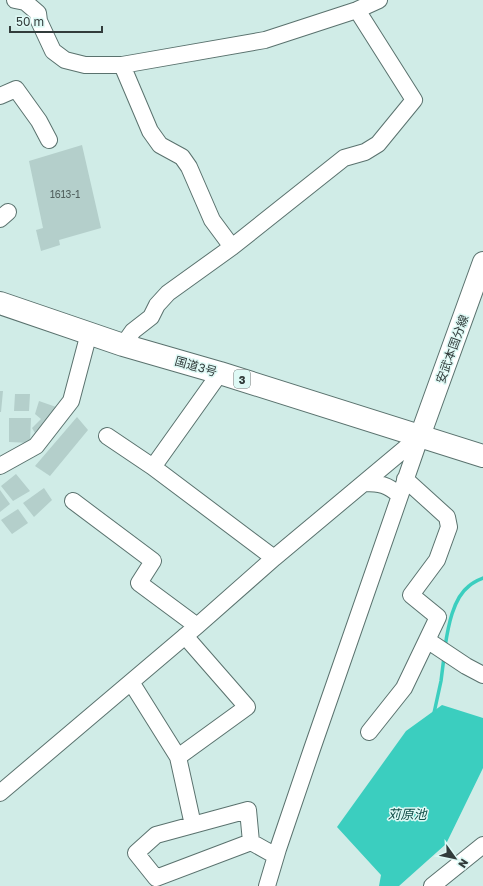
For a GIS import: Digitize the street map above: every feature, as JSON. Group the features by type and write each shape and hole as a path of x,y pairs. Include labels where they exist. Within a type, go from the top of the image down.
{"highway":[{"name":"国道3号","path":"0,303 123,345 220,373 483,456"}],"main road":[{"name":"安武本国分線","path":"420,436 483,262"}],"street":[{"path":"22,1 38,13 39,21 53,51 65,60 85,65 122,65 265,40 357,10 379,0"},
{"path":"123,345 133,331 151,317 157,305 168,293 232,247 344,158 365,152 378,144 414,100 357,10"},
{"path":"122,65 150,131 160,145 182,157 189,167 212,220 232,247"},
{"path":"0,96 16,89 39,121 49,140"},
{"path":"0,466 36,446 71,402 89,333"},
{"path":"154,467 220,373"},
{"path":"107,436 154,467 274,558"},
{"path":"267,886 312,748 420,436"},
{"path":"0,794 132,682 274,558 420,436"},
{"path":"370,732 404,688 438,617 410,595 437,560 449,527 446,517 405,480"},
{"path":"365,483 384,484 399,495"},
{"path":"73,501 153,561 139,583 197,626"},
{"path":"178,758 247,707 185,636"},
{"path":"427,640 466,666 483,675"},
{"path":"132,682 178,758 194,825"},
{"path":"248,810 251,842 156,878 136,853 156,835 248,810"},
{"path":"251,842 276,856"},
{"path":"432,886 483,845"}],"water":[{"name":"苅原池","path":"442,705 483,718 483,768 446,844 399,886 379,886 381,875 337,827 406,731"}],"building":[{"path":"82,145 101,228 59,240 60,245 41,251 36,230 43,228 29,161"},
{"path":"0,391 3,391 1,412 0,412"},
{"path":"15,394 30,394 29,411 14,411"},
{"path":"39,401 59,408 37,439 32,437 35,433 32,428 41,419 35,414"},
{"path":"77,417 88,430 50,476 35,466"},
{"path":"9,418 31,418 30,443 9,442"},
{"path":"16,474 30,491 13,501 1,486"},
{"path":"44,488 52,500 34,517 23,503"},
{"path":"0,490 10,504 0,512"},
{"path":"18,509 28,523 12,534 1,520"}],"waterway":[{"path":"445,647 455,605 463,591 476,581 483,578"},
{"path":"434,713 441,681 444,657"}]}
